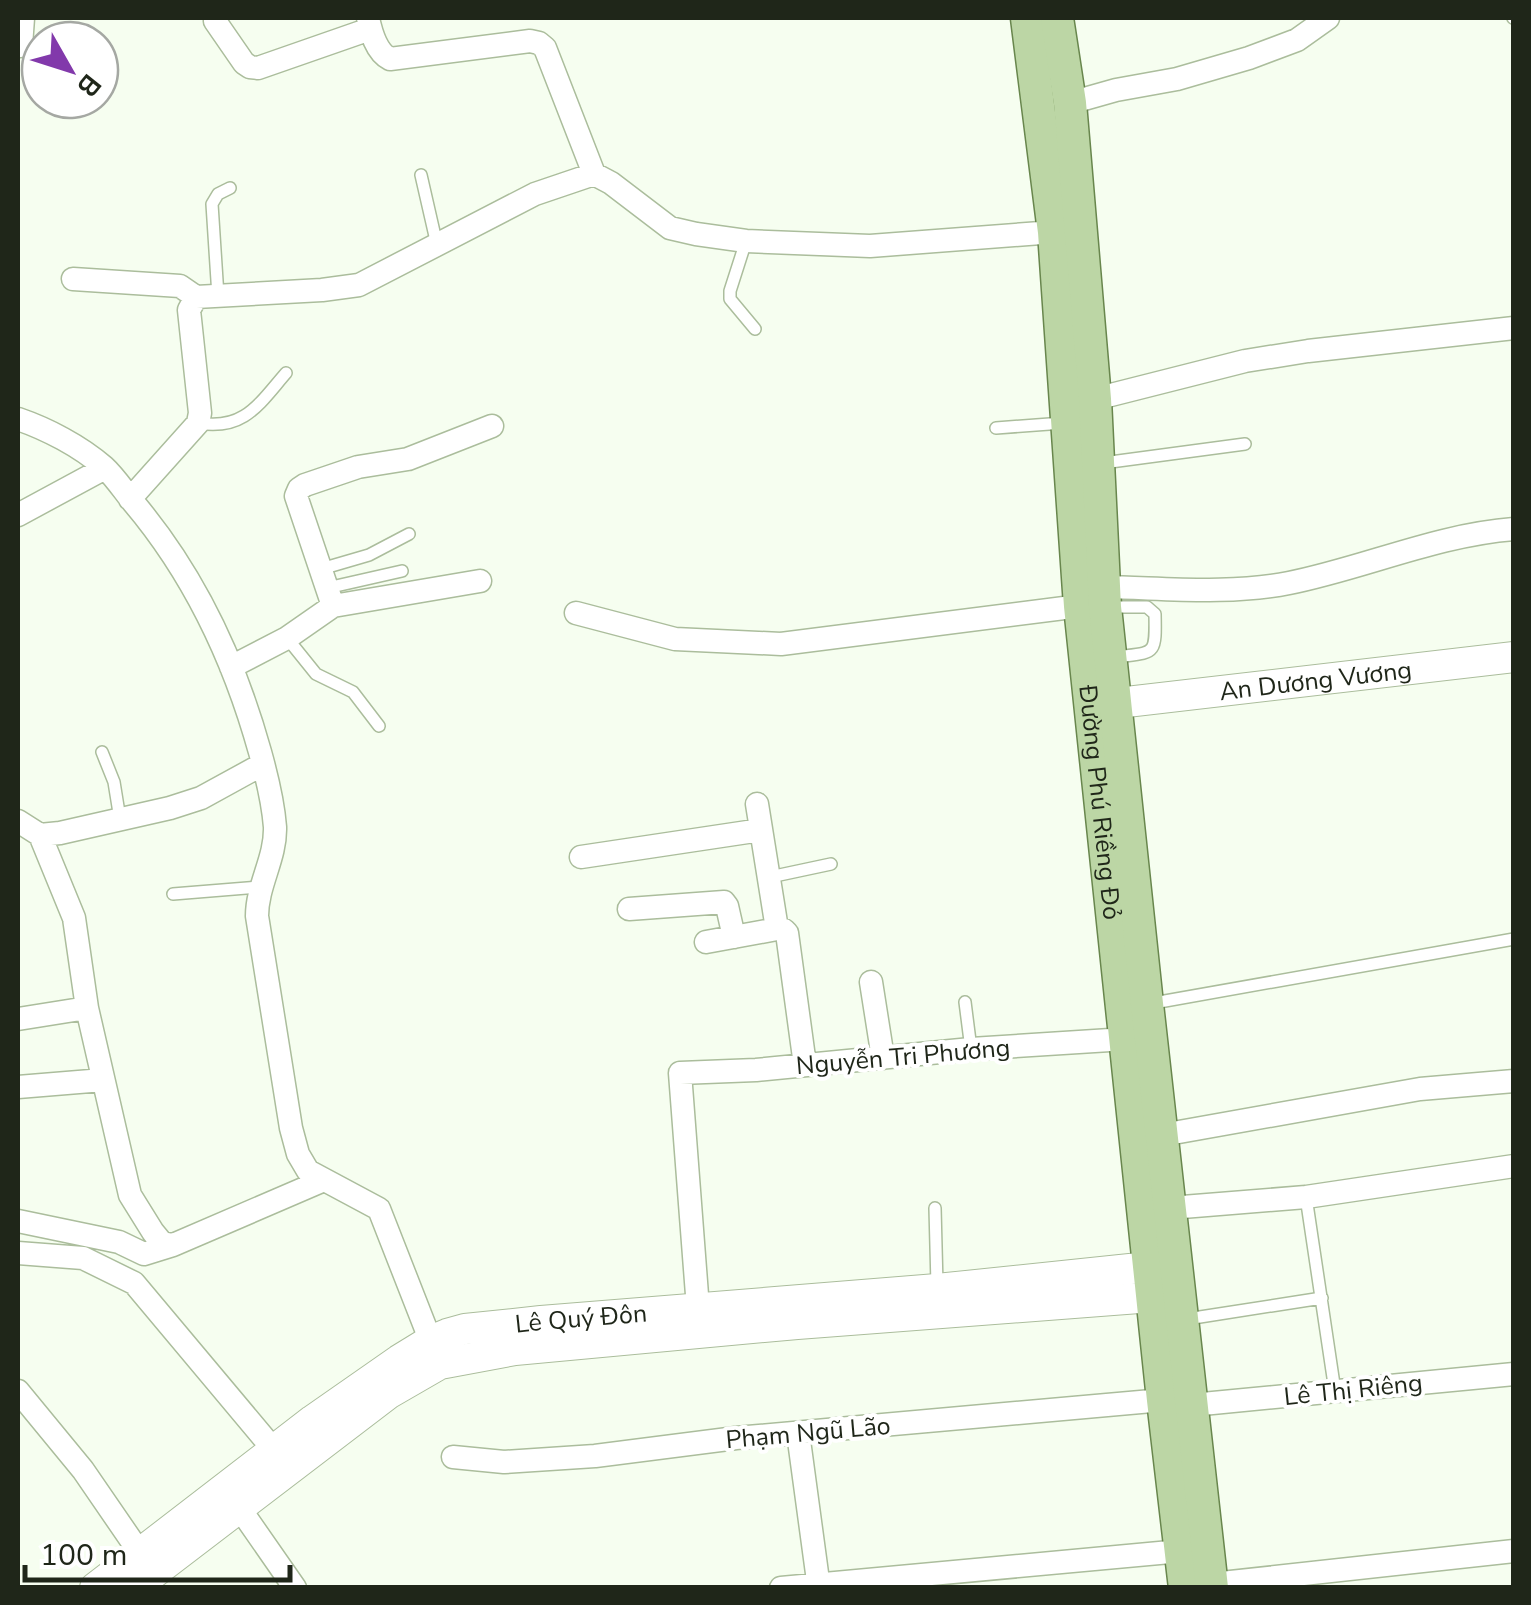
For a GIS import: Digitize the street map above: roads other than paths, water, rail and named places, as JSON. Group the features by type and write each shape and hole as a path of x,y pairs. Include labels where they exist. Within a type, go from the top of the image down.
{"main road":[{"name":"Đường Phú Riềng Đỏ","path":"1027,18 1054,232 1068,422 1097,600 1111,658 1104,705 1162,1135 1170,1208 1168,1288"},
{"name":"Đường Phú Riềng Đỏ","path":"1057,18 1070,103 1095,399 1097,600 1126,1039 1168,1288 1177,1402 1181,1551 1203,1586"},
{"name":"An Dương Vương","path":"1104,705 1514,657"},
{"name":"Lê Quý Đôn","path":"95,1588 140,1552 232,1498 388,1394 465,1329 937,1289 1168,1288"},
{"name":"Lê Quý Đôn","path":"134,1588 232,1498 274,1450 370,1380 435,1352 515,1350 1168,1288"},
{"name":"Đường Phú Riềng Đỏ","path":"1177,1402 1203,1586"}],"street":[{"path":"1070,103 1249,58 1297,40 1328,18"},
{"path":"215,22 244,62 258,68 369,23 380,51 390,59 539,43 545,48 594,174 670,228 746,241 870,246 1054,232"},
{"path":"73,280 180,286 207,296 322,290 360,284 535,194 594,174"},
{"path":"130,499 198,423 189,310 207,296"},
{"path":"1095,399 1245,361 1514,328"},
{"path":"18,419 39,426 105,468 155,527 212,623 252,724 272,801 275,832 260,887 257,916 298,1154 308,1171 379,1209 435,1352"},
{"path":"327,588 296,496 305,484 358,467 408,459 492,426"},
{"path":"18,515 105,468"},
{"path":"576,614 675,639 781,644 1097,600 1286,584 1430,544 1514,529"},
{"path":"231,667 287,638 327,588 480,581"},
{"path":"18,821 40,834 60,834 186,804 263,764"},
{"path":"757,804 777,929"},
{"path":"582,857 760,830"},
{"path":"40,834 74,918 86,1008 130,1195 162,1243 174,1245"},
{"path":"629,910 724,902 734,937"},
{"path":"706,942 777,929 787,933 805,1065"},
{"path":"871,982 883,1058"},
{"path":"18,1018 86,1008"},
{"name":"Nguyễn Tri Phương","path":"698,1308 680,1073 1126,1039"},
{"path":"18,1088 102,1080"},
{"path":"1162,1135 1420,1089 1514,1081"},
{"path":"1170,1208 1306,1197 1514,1166"},
{"path":"18,1222 119,1242 144,1254 174,1245 324,1180"},
{"path":"18,1253 84,1258 134,1283 274,1450"},
{"name":"Lê Thị Riêng","path":"1177,1402 1514,1374"},
{"path":"18,1391 83,1470 140,1552"},
{"name":"Phạm Ngũ Lão","path":"453,1457 504,1462 594,1456 736,1438 1177,1402"},
{"path":"798,1433 819,1586"},
{"path":"232,1498 295,1588"},
{"path":"781,1588 1181,1551"},
{"path":"1203,1586 1514,1551"}],"lane":[{"path":"421,175 437,245"},
{"path":"207,296 212,204 218,194 230,188"},
{"path":"746,241 730,299 755,329"},
{"path":"198,423 214,426 235,422 258,407 286,374"},
{"path":"996,428 1068,422"},
{"path":"1098,463 1245,444"},
{"path":"327,588 370,554 409,534"},
{"path":"327,588 402,571"},
{"path":"1097,600 1146,607 1155,614 1153,650 1111,658"},
{"path":"287,638 316,674 353,692 380,726"},
{"path":"102,752 114,782 120,819"},
{"path":"770,878 830,864"},
{"path":"173,894 260,887"},
{"path":"1147,1004 1514,939"},
{"path":"966,1002 970,1049"},
{"path":"1306,1197 1335,1391"},
{"path":"934,1208 937,1289"},
{"path":"1168,1288 1322,1298"}]}
